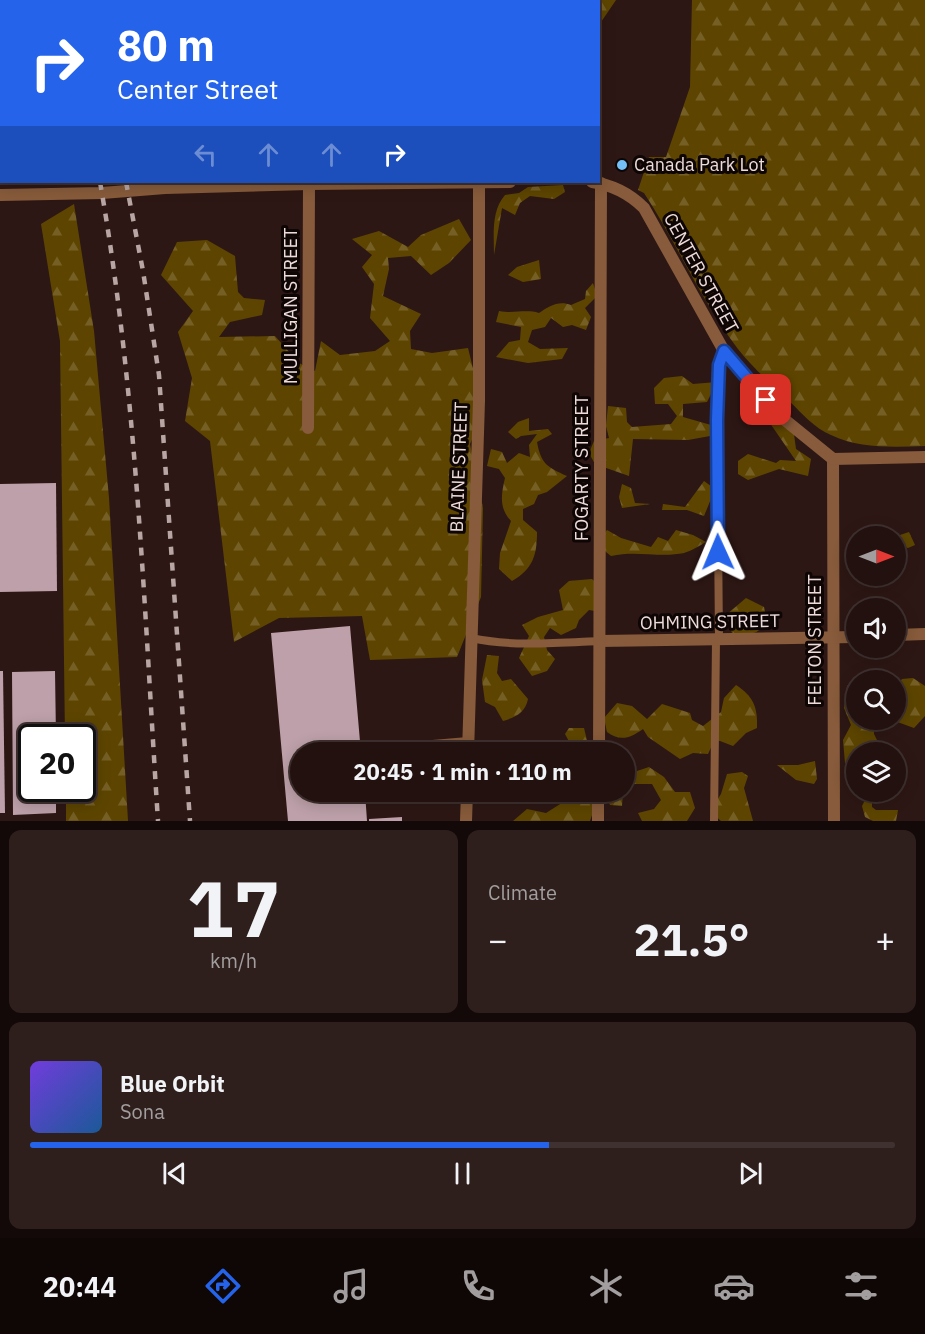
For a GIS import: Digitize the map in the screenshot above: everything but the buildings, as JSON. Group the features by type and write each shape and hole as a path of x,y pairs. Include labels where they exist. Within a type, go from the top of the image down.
{"street":[{"path":"0,195 102,194 164,185 394,183"},
{"name":"BLAINE STREET","path":"468,742 479,401 479,183"},
{"name":"FOGARTY STREET","path":"597,183 599,742"},
{"name":"CENTER STREET","path":"600,183 632,196 644,208 724,351 780,416 833,459"},
{"name":"MULLIGAN STREET","path":"309,184 309,428"},
{"path":"833,459 925,457"},
{"name":"FELTON STREET","path":"833,459 834,821"},
{"path":"906,635 925,634"},
{"name":"OHMING STREET","path":"600,641 846,637"},
{"path":"466,821 467,802"},
{"path":"598,802 598,821"}],"lane":[{"path":"714,821 717,420 719,365 724,351"},
{"path":"471,638 490,642 539,644 600,641"}],"green space":[{"path":"600,0 616,0 600,24"},
{"path":"692,0 925,0 925,446 877,446 854,443 825,432 808,420 762,376 738,349 712,311 644,193 638,190 649,157 666,157 690,87"},
{"path":"563,185 565,192 554,199 530,196 520,203 515,215 502,208 494,255 495,216 505,195 519,193 528,187"},
{"path":"74,204 94,331 109,498 128,821 66,821 66,802 96,802 96,724 65,724 60,341 41,224"},
{"path":"459,219 471,240 449,263 431,275 411,256 388,258 389,269 383,296 421,314 410,331 411,349 432,353 468,348 484,413 470,444 483,508 481,597 457,657 370,660 362,616 279,618 234,642 210,441 185,421 192,378 178,332 193,311 161,275 177,242 207,240 235,256 238,292 244,298 265,300 262,315 230,322 219,337 275,336 299,363 315,371 321,341 340,355 375,351 390,341 370,318 374,284 362,267 372,255 352,239 379,231 408,247 421,235"},
{"path":"539,260 541,279 523,282 508,275 517,267"},
{"path":"593,283 597,296 585,308 591,317 586,330 572,325 563,327 551,318 545,327 532,330 528,342 540,349 568,348 562,359 528,363 496,357 509,342 520,340 521,327 496,322 499,311 539,313 558,303 571,305 585,299 586,291"},
{"path":"682,376 693,384 717,382 707,402 683,404 683,417 711,425 710,436 688,440 633,439 629,476 595,464 589,453 594,441 609,438 606,426 608,406 626,408 627,422 632,427 671,424 677,416 668,404 655,404 654,388 664,378"},
{"path":"772,399 792,420 796,449 811,459 808,476 779,469 748,480 738,474 738,461 748,454 776,463 780,460 796,461 761,410"},
{"path":"529,418 529,431 548,429 552,434 537,442 543,460 550,467 567,476 547,492 538,495 534,504 523,509 523,520 537,532 536,548 525,572 512,581 499,569 500,553 511,521 504,511 502,501 505,478 499,469 487,466 491,449 502,452 507,463 519,453 530,457 529,445 537,434 516,439 508,432 518,422"},
{"path":"704,481 715,489 704,516 687,510 662,510 663,504 685,507"},
{"path":"622,484 631,488 635,503 650,504 622,508 619,497"},
{"path":"607,530 621,538 651,547 658,537 668,541 676,530 706,542 684,553 611,556 596,544"},
{"path":"909,532 915,545 908,548 906,547 906,533"},
{"path":"592,579 605,591 595,611 589,610 579,620 576,628 561,635 550,628 544,637 547,650 555,659 547,671 532,676 519,658 529,636 522,625 538,617 563,610 559,590 569,581"},
{"path":"746,598 764,607 767,621 756,632 732,633 726,615"},
{"path":"487,655 499,656 497,673 502,681 511,679 528,699 525,708 519,714 503,721 495,707 485,702 482,680"},
{"path":"913,678 925,686 925,716 914,728 906,725 906,679"},
{"path":"736,685 747,693 753,703 757,714 757,728 746,733 733,746 715,739 708,754 693,753 680,759 648,737 643,729 625,738 607,732 604,718 617,703 632,706 647,719 662,704 690,713 692,720 703,726 721,712 724,698"},
{"path":"569,728 584,728 587,742 569,742 565,734"},
{"path":"848,730 874,730 878,742 846,742 846,763 843,740"},
{"path":"815,761 817,779 814,784 796,780 777,765 798,765"},
{"path":"649,767 664,777 675,792 690,792 695,808 687,821 642,821 638,813 654,809 661,800 652,784 635,784 635,772"},
{"path":"742,772 748,776 744,788 753,821 721,821 710,811 721,794 727,774"},
{"path":"563,802 592,802 593,812 590,821 513,821 527,809 546,813"},
{"path":"609,802 622,802 622,806 610,805"},
{"path":"864,802 872,802 872,807 876,810 898,810 896,821 873,821 865,817 862,806"}],"railway":[{"path":"100,183 113,261 131,420 158,821"},
{"path":"126,183 159,375 190,821"}],"place":[{"name":"Canada Park Lot","path":"622,165"}],"route":[{"path":"718,552 717,420 719,365 724,351 766,400"}]}
